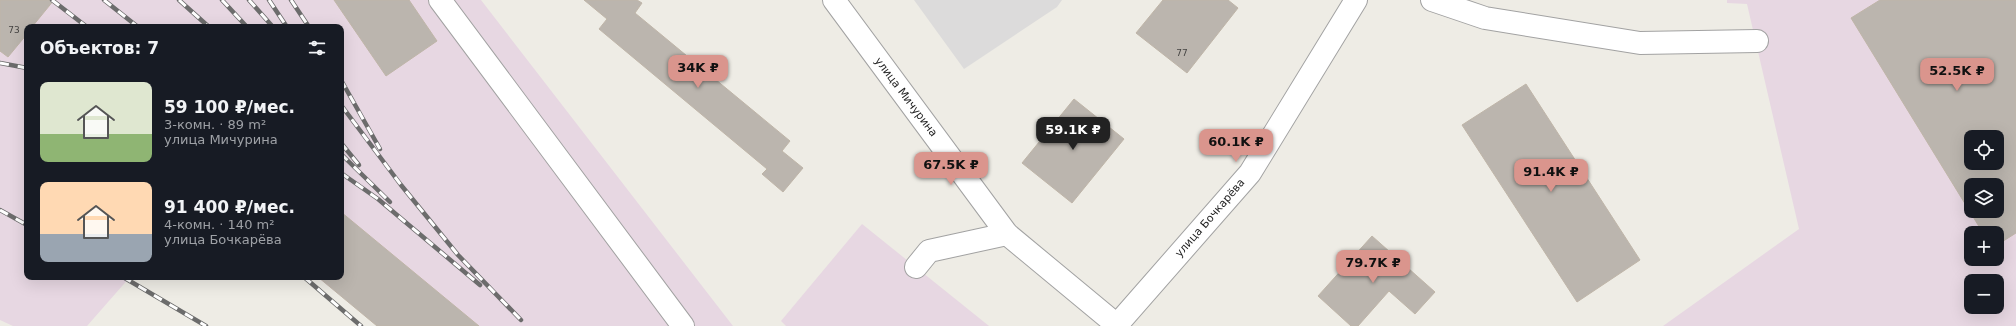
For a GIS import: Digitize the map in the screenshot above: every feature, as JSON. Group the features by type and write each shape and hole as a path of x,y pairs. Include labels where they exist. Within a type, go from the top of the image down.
{"street":[{"path":"440,0 683,326"},
{"name":"улица Мичурина","path":"834,0 1008,234 1117,326"},
{"name":"улица Бочкарёва","path":"1117,326 1250,173 1356,0"},
{"path":"1432,0 1485,18 1640,43 1757,41"},
{"path":"916,267 929,251 1008,234"}],"shaded area":[{"path":"0,0 481,0 733,326 378,326 321,280 344,280 344,24 24,24 24,280 127,280 87,326 13,326 0,320"},
{"path":"914,0 1062,0 1057,7 964,69"},
{"path":"1727,0 2016,0 2016,326 1663,326 1799,229 1747,4 1727,3"},
{"path":"862,224 989,326 786,326 781,321"}],"building":[{"path":"0,0 54,0 34,24 24,24 24,38 8,57 0,51"},
{"path":"334,0 409,0 437,41 386,76"},
{"path":"584,0 637,0 642,3 635,13 790,141 782,151 803,168 783,192 762,174 767,169 599,29 607,19"},
{"path":"1163,0 1228,0 1238,8 1187,73 1136,33"},
{"path":"1880,0 2016,0 2016,233 2004,241 2004,226 1979,226 1974,218 2004,218 2004,178 1964,178 1964,202 1851,18"},
{"path":"1526,84 1640,260 1577,302 1462,125"},
{"path":"1074,99 1124,139 1072,203 1022,163"},
{"path":"344,214 479,326 377,326 322,280 344,280"},
{"path":"1372,236 1435,292 1415,314 1389,291 1358,326 1351,326 1318,296"}],"railway":[{"path":"52,0 83,24"},
{"path":"104,0 134,24"},
{"path":"179,0 206,24"},
{"path":"222,0 244,24"},
{"path":"249,0 270,24"},
{"path":"269,0 285,24"},
{"path":"291,0 307,24"},
{"path":"0,63 24,67"},
{"path":"344,85 380,149"},
{"path":"344,109 401,185 458,255 521,320"},
{"path":"344,147 359,165"},
{"path":"344,157 390,202"},
{"path":"344,175 378,199 480,285"},
{"path":"0,210 24,223"},
{"path":"128,280 206,326"},
{"path":"307,280 361,326"}]}
